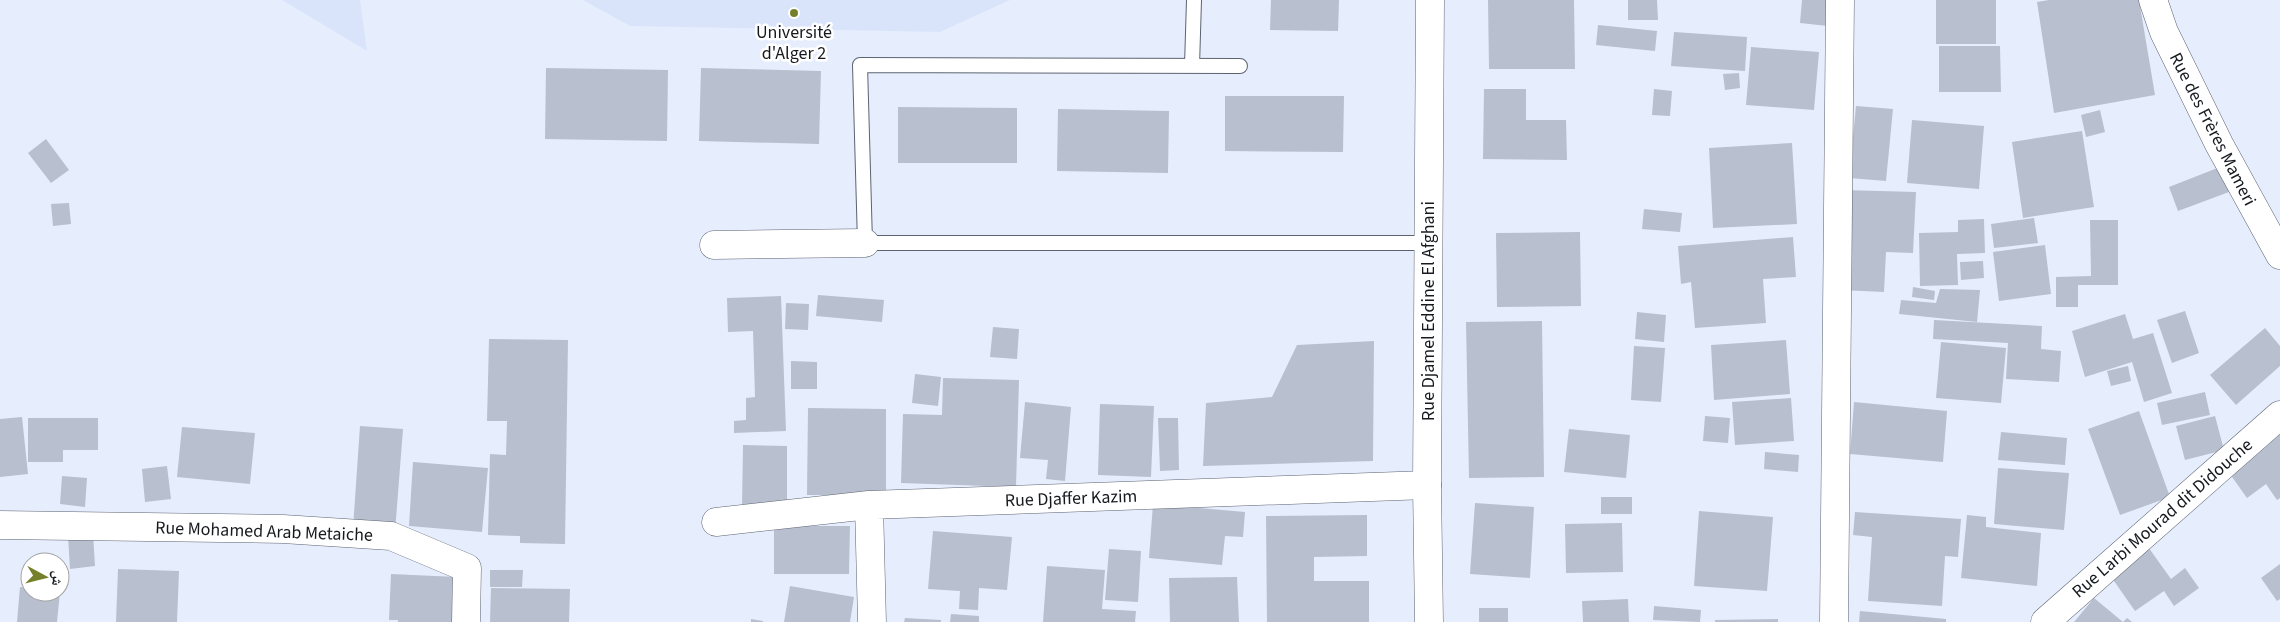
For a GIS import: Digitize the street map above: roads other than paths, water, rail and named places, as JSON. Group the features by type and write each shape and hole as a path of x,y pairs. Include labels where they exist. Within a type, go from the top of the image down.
{"street":[{"name":"Rue Djamel Eddine El Afghani","path":"1429,622 1427,485 1430,0"},
{"path":"1834,622 1840,0"},
{"name":"Rue des Frères Mameri","path":"2153,0 2164,32 2215,135 2280,255"},
{"path":"714,245 865,243"},
{"name":"Rue Larbi Mourad dit Didouche","path":"2045,622 2280,415"},
{"name":"Rue Djaffer Kazim","path":"716,522 869,505 1427,485"},
{"path":"869,505 872,622"},
{"name":"Rue Mohamed Arab Metaiche","path":"0,525 283,529 391,536 467,568 466,622"}],"lane":[{"path":"1192,66 1194,0"},
{"path":"1240,66 860,65 865,243 1428,243"}],"place":[{"name":"Université d'Alger 2","path":"794,13"}]}
